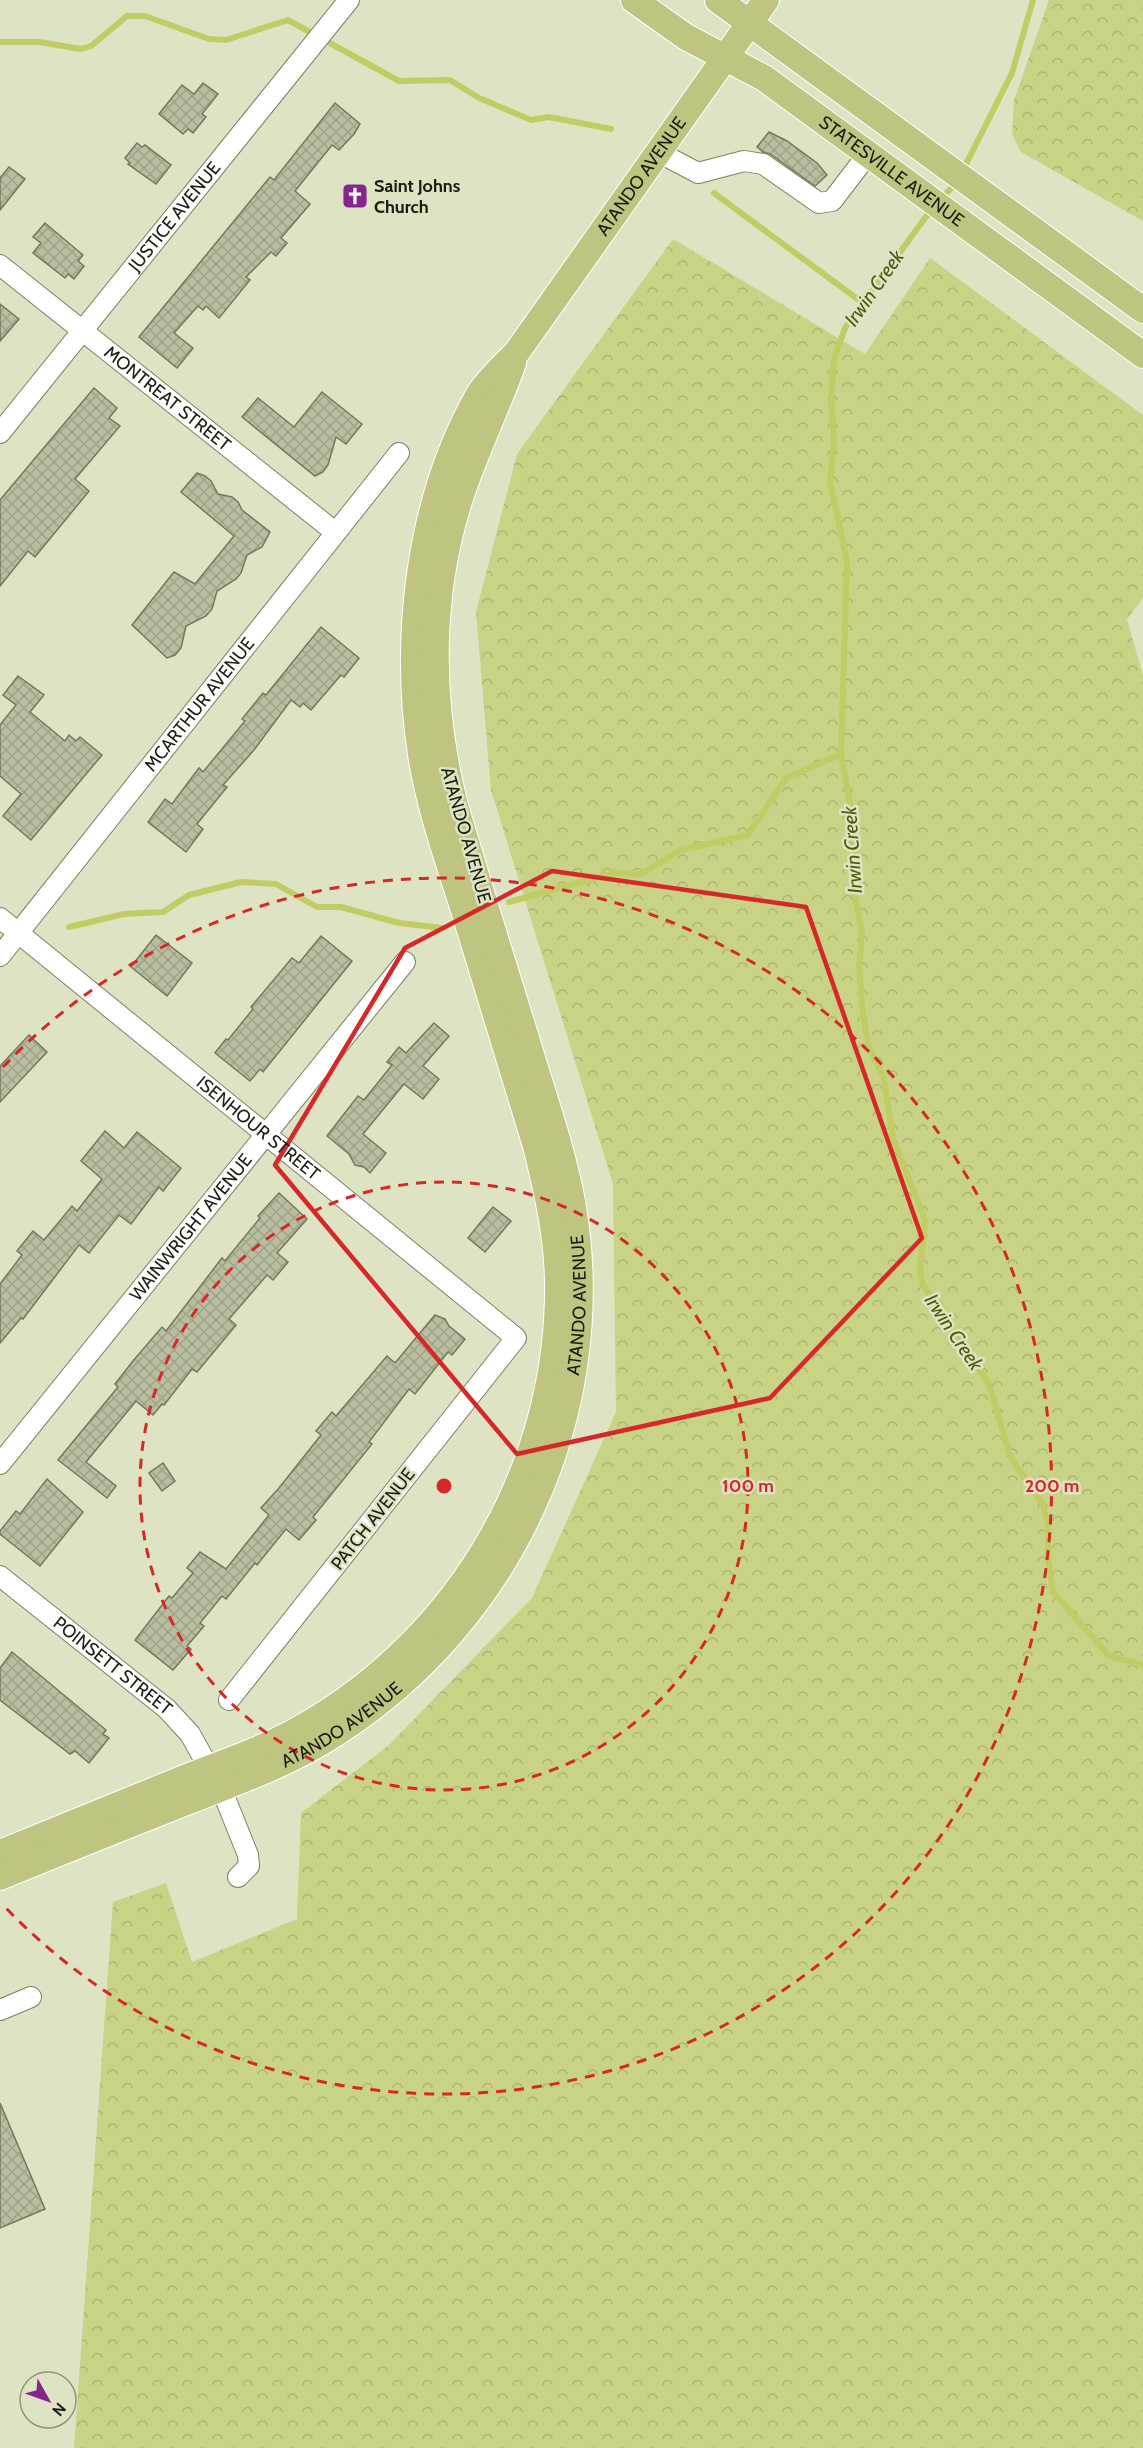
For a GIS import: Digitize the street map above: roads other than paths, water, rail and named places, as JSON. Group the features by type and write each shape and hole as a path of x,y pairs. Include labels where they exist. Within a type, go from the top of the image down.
{"main road":[{"name":"STATESVILLE AVENUE","path":"634,0 686,37 764,78 1143,355"},
{"name":"STATESVILLE AVENUE","path":"718,0 1143,310"},
{"name":"ATANDO AVENUE","path":"0,1877 215,1778 323,1715 383,1671 426,1629 465,1581 505,1515 530,1458 548,1393 556,1336 558,1292 551,1212 536,1146 433,808 421,756 414,679 414,630 419,581 436,499 457,441 479,394 517,352 766,0"},
{"name":"ATANDO AVENUE","path":"0,1853 215,1778"}],"street":[{"name":"JUSTICE AVENUE","path":"0,433 349,0"},
{"path":"658,152 698,172 744,161 763,164 819,202 832,201 868,154"},
{"name":"MONTREAT STREET","path":"0,265 335,532"},
{"name":"MCARTHUR AVENUE","path":"0,956 399,453"},
{"name":"ISENHOUR STREET","path":"0,918 516,1338"},
{"name":"WAINWRIGHT AVENUE","path":"0,1464 405,962"},
{"name":"PATCH AVENUE","path":"229,1700 516,1338"},
{"name":"POINSETT STREET","path":"0,1576 167,1709 190,1734 215,1778 248,1855 249,1866 238,1877"},
{"path":"0,2010 31,1997"}],"waterway":[{"name":"Irwin Creek","path":"962,172 1012,73 1033,0"},
{"path":"0,42 39,42 81,49 91,46 127,16 145,16 209,39 226,40 288,20 399,81 450,80 479,98 531,120 549,117 611,129"},
{"name":"Irwin Creek","path":"940,200 958,181"},
{"path":"714,193 863,303"},
{"name":"Irwin Creek","path":"933,207 845,328 834,359 831,398 834,441 830,483 847,560 841,754 855,830 854,890 862,933 859,967 863,1016 869,1047 884,1078 893,1138 925,1220 920,1269 923,1285 989,1384 1010,1456 1043,1505 1048,1524 1048,1556 1053,1592 1109,1656 1143,1665"},
{"path":"509,902 614,873 641,874 680,850 748,835 786,778 841,754"},
{"path":"69,927 124,914 163,912 189,895 241,882 276,884 317,907 341,907 399,923 443,928"}],"place":[{"name":"Saint Johns Church","path":"355,196"}]}
